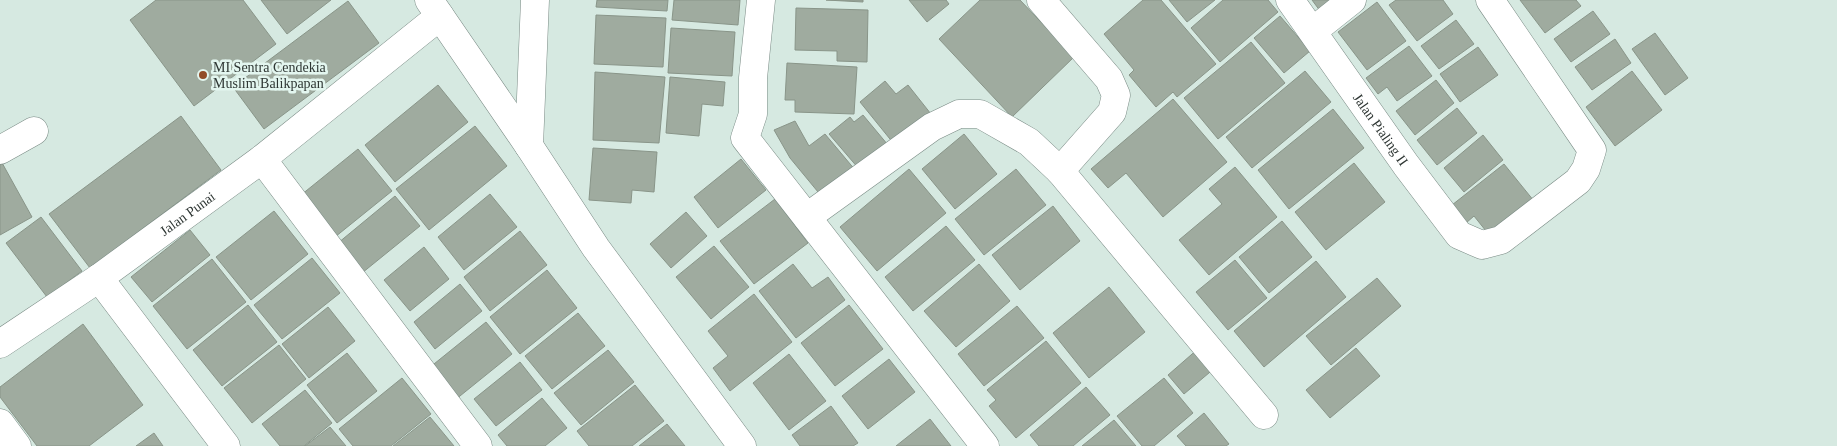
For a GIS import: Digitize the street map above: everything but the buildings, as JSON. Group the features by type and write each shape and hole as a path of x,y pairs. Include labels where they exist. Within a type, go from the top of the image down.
{"street":[{"path":"529,146 535,0"},
{"path":"761,0 753,78 753,114 745,138 985,446"},
{"path":"1042,0 1109,79 1116,95 1112,112 1060,171"},
{"name":"Jalan Pialing II","path":"1290,0 1406,165 1459,234 1482,245 1501,240 1578,181 1586,168 1592,150 1490,0"},
{"path":"1313,31 1352,0"},
{"path":"435,8 596,248 742,446"},
{"name":"Jalan Punai","path":"0,344 98,278 262,159 435,8"},
{"path":"807,217 932,127 959,114 980,114 1029,142 1060,171 1264,415"},
{"path":"0,150 34,131"},
{"path":"262,159 478,446"},
{"path":"98,278 226,446"},
{"path":"0,422 17,446"}],"place":[{"name":"MI Sentra Cendekia Muslim Balikpapan","path":"203,75"}]}
